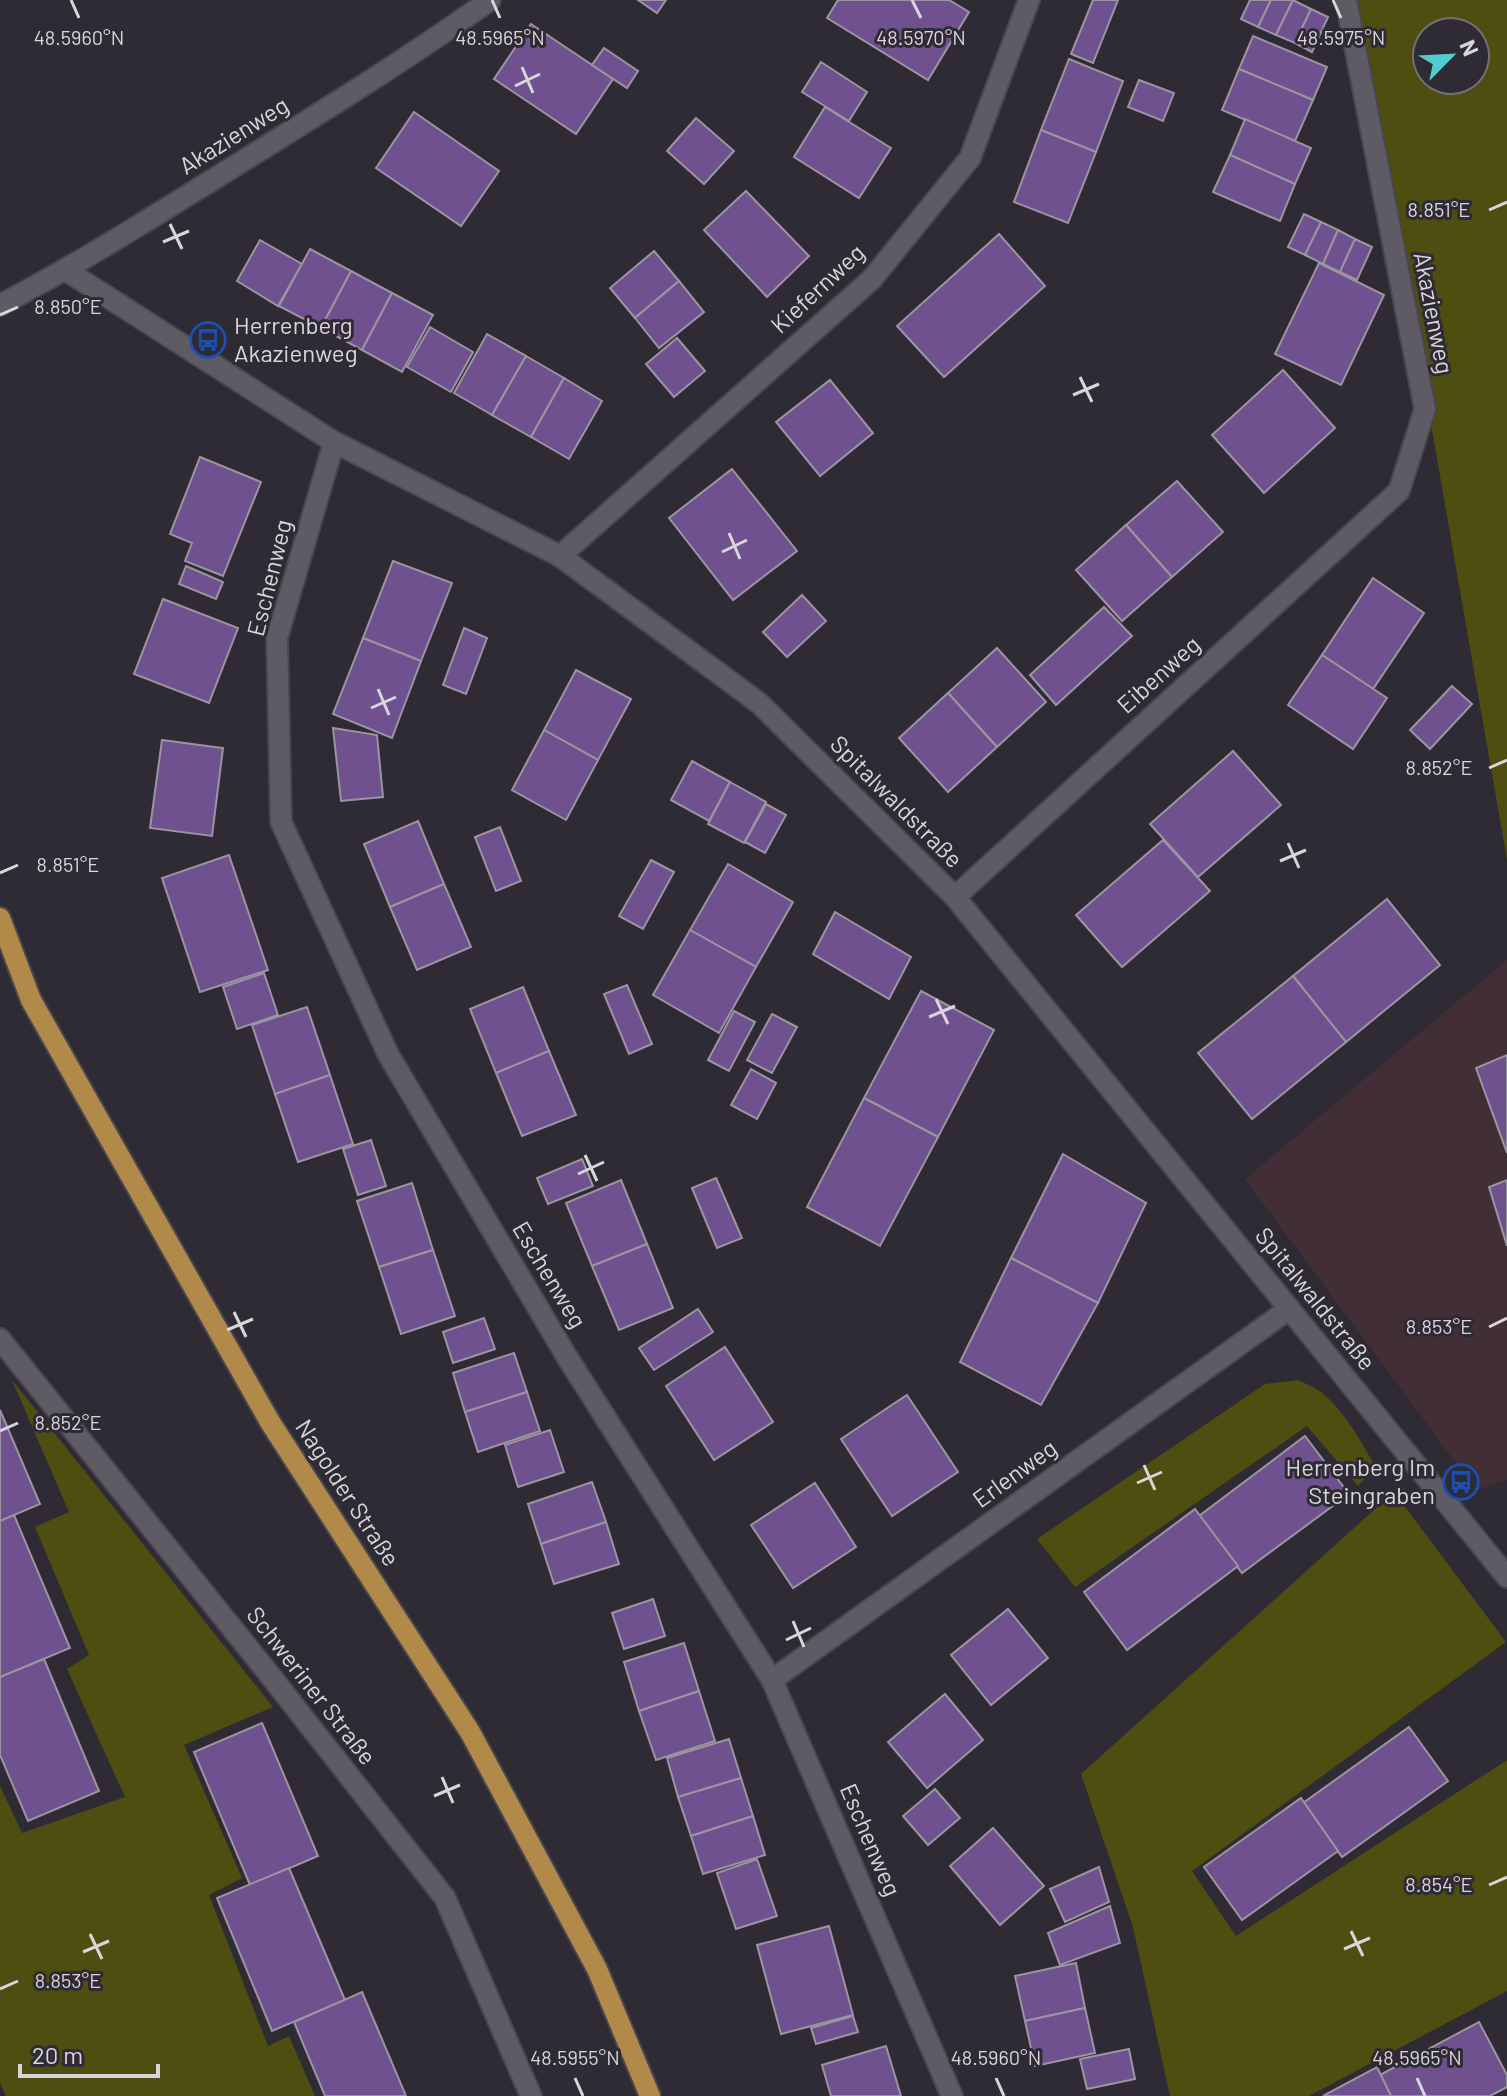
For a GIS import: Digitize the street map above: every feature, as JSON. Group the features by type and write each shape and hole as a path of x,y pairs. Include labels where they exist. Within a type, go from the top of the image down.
{"main road":[{"name":"Nagolder Straße","path":"0,918 31,1000 270,1422 470,1732 597,1969 650,2096"}],"street":[{"name":"Akazienweg","path":"0,305 67,271 407,59 490,0"},
{"name":"Kiefernweg","path":"560,556 872,279 970,158 1029,0"},
{"name":"Akazienweg","path":"1346,0 1425,409 1399,491"},
{"name":"Spitalwaldstraße","path":"67,271 334,442 560,556 759,703 955,897 1507,1577"},
{"name":"Eschenweg","path":"334,442 277,638 281,822 388,1054 567,1357 772,1680 952,2096"},
{"name":"Eibenweg","path":"955,897 1399,491"},
{"name":"Erlenweg","path":"772,1680 1289,1309"},
{"name":"Schweriner Straße","path":"0,1339 445,1898 531,2096"}],"shaded area":[{"path":"1357,0 1507,0 1507,860"},
{"path":"1507,960 1507,1480 1476,1490 1245,1179"},
{"path":"12,1380 273,1707 184,1745 242,1878 209,1895 268,2046 289,2036 315,2096 6,2096 0,2083 0,1786 22,1833 125,1797 67,1669 89,1655 35,1527 69,1512"},
{"path":"1298,1380 1319,1390 1338,1408 1376,1467 1358,1486 1307,1426 1075,1587 1037,1539 1265,1384"},
{"path":"1394,1492 1506,1642 1192,1871 1236,1936 1507,1760 1507,1991 1309,2096 1170,2096 1133,1927 1081,1774"}],"building":[{"path":"638,0 666,0 657,13"},
{"path":"838,0 949,0 969,12 928,80 827,18"},
{"path":"1093,0 1118,0 1093,63 1071,54"},
{"path":"1250,0 1271,0 1258,27 1241,19"},
{"path":"1271,0 1293,0 1276,35 1258,27"},
{"path":"1293,0 1311,9 1295,43 1276,35"},
{"path":"1311,9 1328,17 1312,52 1295,43"},
{"path":"531,24 613,79 576,134 494,79"},
{"path":"1253,36 1327,67 1313,100 1239,69"},
{"path":"604,48 638,71 627,88 592,65"},
{"path":"1069,59 1123,81 1096,152 1041,130"},
{"path":"821,62 867,92 849,121 802,92"},
{"path":"1239,69 1313,100 1295,141 1222,110"},
{"path":"1139,80 1174,93 1163,121 1128,107"},
{"path":"825,107 891,148 859,198 794,157"},
{"path":"414,112 499,171 461,226 376,168"},
{"path":"696,118 734,151 704,184 667,151"},
{"path":"1245,119 1311,148 1295,184 1230,155"},
{"path":"1041,130 1096,152 1068,223 1014,202"},
{"path":"1230,155 1295,184 1280,221 1213,192"},
{"path":"746,191 809,256 767,297 704,230"},
{"path":"1304,214 1321,222 1305,255 1288,247"},
{"path":"1321,222 1338,230 1323,264 1305,255"},
{"path":"1338,230 1355,239 1340,272 1323,264"},
{"path":"999,234 1045,286 944,377 897,326"},
{"path":"1355,239 1372,247 1357,280 1340,272"},
{"path":"260,240 302,264 278,306 237,281"},
{"path":"310,249 351,271 321,328 279,306"},
{"path":"654,251 679,281 635,318 610,288"},
{"path":"1319,263 1384,295 1341,385 1275,354"},
{"path":"351,271 392,293 362,350 321,328"},
{"path":"679,281 704,312 659,348 635,318"},
{"path":"392,293 433,315 402,372 362,350"},
{"path":"430,327 473,352 451,392 407,367"},
{"path":"487,334 526,356 492,415 454,393"},
{"path":"677,338 705,371 674,397 646,364"},
{"path":"526,356 564,378 531,437 492,415"},
{"path":"1283,370 1335,428 1264,493 1212,435"},
{"path":"564,378 602,401 569,459 531,437"},
{"path":"830,380 873,433 820,476 776,422"},
{"path":"200,457 261,482 223,576 185,561 192,543 170,534"},
{"path":"732,469 797,551 733,600 669,518"},
{"path":"1177,481 1223,532 1172,577 1126,525"},
{"path":"1126,525 1172,577 1122,621 1076,570"},
{"path":"393,561 452,583 421,661 363,638"},
{"path":"186,566 223,582 216,599 179,584"},
{"path":"1373,578 1424,613 1373,689 1322,655"},
{"path":"802,595 826,621 787,657 763,632"},
{"path":"163,599 238,628 209,703 134,674"},
{"path":"1104,607 1132,636 1056,705 1030,675"},
{"path":"464,628 487,638 466,694 443,685"},
{"path":"363,638 421,661 392,738 333,714"},
{"path":"997,648 1046,702 997,747 948,693"},
{"path":"1322,655 1387,698 1353,749 1288,705"},
{"path":"576,670 631,699 598,760 544,730"},
{"path":"1452,686 1472,704 1430,749 1410,730"},
{"path":"948,693 997,747 948,792 899,738"},
{"path":"333,728 377,735 383,797 341,801"},
{"path":"544,730 598,760 566,820 512,790"},
{"path":"162,740 223,748 212,836 150,828"},
{"path":"1233,751 1281,805 1198,877 1150,824"},
{"path":"692,761 730,782 709,821 671,800"},
{"path":"730,782 766,802 744,843 708,824"},
{"path":"766,804 786,815 765,853 745,842"},
{"path":"418,821 444,884 390,907 364,844"},
{"path":"500,827 521,881 496,891 475,837"},
{"path":"1163,840 1210,891 1122,967 1076,915"},
{"path":"229,855 268,970 200,992 162,878"},
{"path":"651,860 674,872 643,929 619,916"},
{"path":"728,864 793,902 756,967 690,930"},
{"path":"444,884 471,947 417,970 390,907"},
{"path":"1387,899 1440,965 1346,1042 1293,976"},
{"path":"835,912 911,957 889,999 813,954"},
{"path":"690,930 756,967 719,1033 653,995"},
{"path":"264,973 278,1015 237,1029 223,987"},
{"path":"1293,976 1346,1042 1252,1119 1198,1053"},
{"path":"627,985 652,1044 629,1054 604,994"},
{"path":"523,987 549,1051 496,1073 470,1009"},
{"path":"921,991 994,1030 938,1137 864,1098"},
{"path":"307,1007 330,1075 275,1094 252,1025"},
{"path":"734,1011 755,1022 729,1071 708,1060"},
{"path":"772,1014 797,1027 772,1073 747,1060"},
{"path":"549,1051 576,1115 522,1136 496,1073"},
{"path":"1507,1055 1507,1153 1476,1068"},
{"path":"751,1069 776,1083 757,1119 731,1105"},
{"path":"330,1075 353,1144 298,1162 275,1094"},
{"path":"864,1098 938,1137 880,1246 807,1207"},
{"path":"371,1140 386,1186 358,1195 343,1149"},
{"path":"1063,1154 1146,1203 1098,1303 1011,1258"},
{"path":"582,1159 593,1186 548,1204 537,1178"},
{"path":"716,1178 742,1238 717,1248 692,1188"},
{"path":"621,1180 647,1244 592,1266 566,1203"},
{"path":"1507,1180 1507,1246 1489,1187"},
{"path":"412,1183 433,1250 379,1267 357,1201"},
{"path":"647,1244 673,1308 619,1330 592,1266"},
{"path":"433,1250 455,1316 401,1334 379,1267"},
{"path":"1011,1258 1098,1303 1041,1405 960,1362"},
{"path":"698,1309 713,1332 654,1370 639,1348"},
{"path":"484,1318 495,1349 453,1363 443,1332"},
{"path":"725,1347 773,1422 714,1460 666,1386"},
{"path":"514,1353 527,1392 465,1412 453,1373"},
{"path":"527,1392 540,1431 478,1452 465,1412"},
{"path":"907,1395 958,1472 892,1516 841,1439"},
{"path":"0,1410 40,1504 0,1521"},
{"path":"550,1430 564,1472 518,1487 505,1445"},
{"path":"1305,1436 1349,1494 1242,1573 1199,1516"},
{"path":"592,1482 606,1522 541,1544 528,1504"},
{"path":"815,1483 856,1547 793,1588 751,1525"},
{"path":"1195,1509 1238,1566 1127,1650 1084,1592"},
{"path":"14,1515 70,1648 0,1677 0,1521"},
{"path":"606,1522 619,1564 554,1584 541,1544"},
{"path":"653,1599 665,1636 624,1649 612,1613"},
{"path":"1008,1609 1048,1658 991,1705 951,1655"},
{"path":"684,1643 699,1691 639,1711 624,1662"},
{"path":"44,1659 99,1791 28,1821 0,1755 0,1677"},
{"path":"699,1691 715,1741 656,1760 639,1711"},
{"path":"945,1694 983,1740 927,1788 888,1742"},
{"path":"262,1723 318,1856 250,1885 194,1752"},
{"path":"1409,1727 1448,1781 1342,1857 1303,1803"},
{"path":"729,1739 741,1778 678,1797 667,1758"},
{"path":"741,1778 753,1816 691,1836 678,1797"},
{"path":"935,1789 960,1818 928,1845 903,1816"},
{"path":"1301,1798 1338,1851 1242,1920 1204,1867"},
{"path":"753,1816 765,1855 703,1874 691,1836"},
{"path":"993,1828 1044,1886 1000,1925 950,1866"},
{"path":"757,1859 777,1916 736,1929 717,1873"},
{"path":"1099,1867 1109,1902 1065,1922 1050,1889"},
{"path":"289,1868 345,2000 272,2031 217,1898"},
{"path":"1110,1906 1120,1943 1060,1965 1048,1933"},
{"path":"829,1926 853,2015 781,2034 757,1945"},
{"path":"1076,1963 1085,2008 1025,2021 1015,1976"},
{"path":"362,1992 406,2096 325,2096 294,2022"},
{"path":"1085,2008 1095,2053 1035,2066 1025,2021"},
{"path":"853,2016 858,2032 816,2044 811,2028"},
{"path":"1479,2022 1507,2075 1507,2087 1490,2096 1391,2096 1380,2075"},
{"path":"886,2046 901,2096 831,2096 822,2065"},
{"path":"1129,2049 1135,2079 1087,2089 1080,2059"},
{"path":"1377,2067 1391,2096 1323,2096"}],"place":[{"name":"Herrenberg Akazienweg","path":"208,340"},
{"name":"Herrenberg Im Steingraben","path":"1461,1482"}]}
